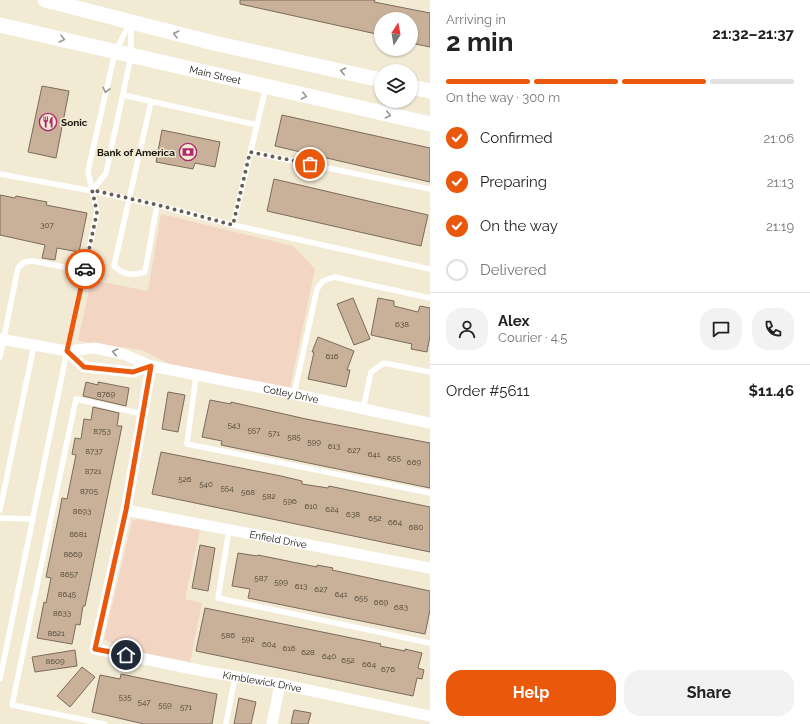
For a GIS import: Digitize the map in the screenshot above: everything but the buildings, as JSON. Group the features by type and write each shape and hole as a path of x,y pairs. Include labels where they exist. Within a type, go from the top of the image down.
{"main road":[{"path":"44,0 214,43 374,78"},
{"name":"Main Street","path":"0,26 430,124"},
{"path":"418,88 430,91"}],"street":[{"path":"2,339 67,351"},
{"name":"Cotley Drive","path":"67,351 95,348 123,354 151,366 430,423"},
{"name":"Cotley Drive","path":"67,351 84,367 133,372 151,366"},
{"path":"126,510 151,366"},
{"name":"Enfield Drive","path":"126,510 430,568"},
{"name":"Kimblewick Drive","path":"126,510 95,649 203,672 280,684 430,716"},
{"path":"272,724 280,684"}],"lane":[{"path":"0,679 97,212 88,171 115,52 130,22"},
{"path":"92,190 106,173 131,56 130,22"},
{"path":"233,225 266,87"},
{"path":"123,95 257,125"},
{"path":"151,102 114,266 121,272 135,275 145,272 158,205"},
{"path":"250,152 430,189"},
{"path":"0,174 92,190 158,205 233,225 430,269"},
{"path":"0,357 2,339 18,268 24,262 33,261 84,271"},
{"path":"294,394 317,290 323,281 334,278 430,298"},
{"path":"0,510 34,345"},
{"path":"363,410 371,372 384,363 430,372"},
{"path":"196,376 187,444 430,493"},
{"path":"104,724 12,705 76,399 143,414"},
{"path":"0,518 32,520"},
{"path":"229,530 218,598 430,643"},
{"path":"226,724 235,677"}],"shaded area":[{"path":"161,214 293,246 315,269 290,388 172,365 142,350 78,341 91,280 148,291"},
{"path":"138,519 200,530 185,599 202,603 190,662 117,647 104,639 132,521"}],"way so far":[{"path":"85,269 97,212 92,190 158,205 233,225 250,152 310,164"}],"place":[{"name":"Sonic","path":"48,122"},
{"name":"Bank of America","path":"188,152"}],"route":[{"path":"85,269 67,351 84,367 133,372 151,366 126,510 95,649 126,655"}]}
